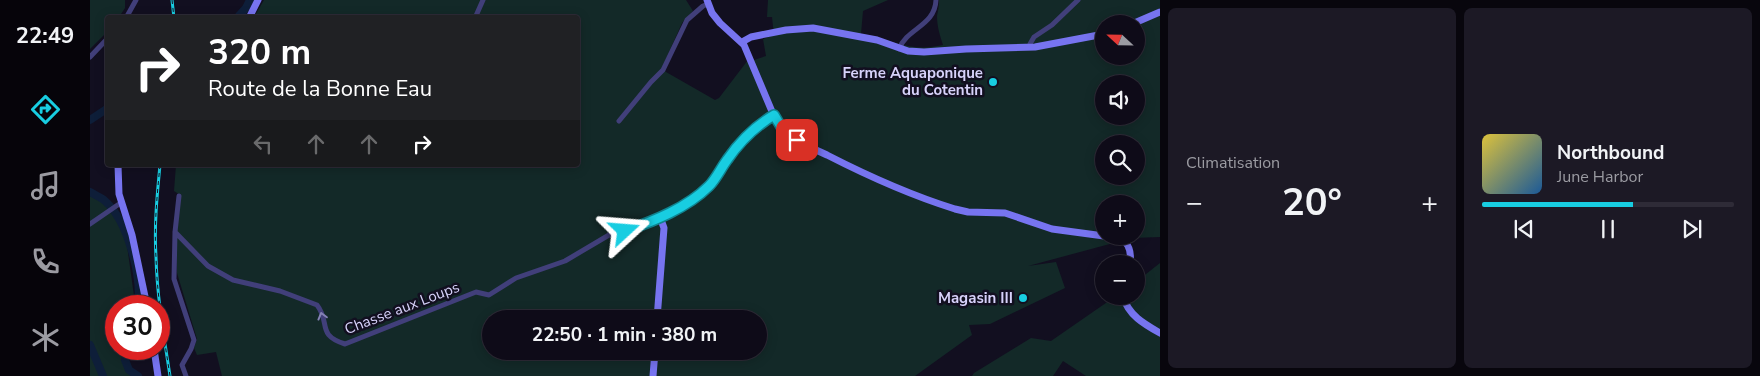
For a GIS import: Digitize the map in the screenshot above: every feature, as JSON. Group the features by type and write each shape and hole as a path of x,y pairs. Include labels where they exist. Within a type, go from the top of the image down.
{"street":[{"path":"128,15 136,0"},
{"path":"250,15 258,0"},
{"path":"476,15 483,0"},
{"path":"899,49 902,41 933,14 936,0"},
{"path":"1030,47 1034,37 1052,25 1078,0"},
{"path":"619,121 663,70 687,20 708,2 712,13 720,23 742,42 752,60 774,115 783,130 797,140 867,176 938,204 968,212 1005,213 1052,229 1095,235"},
{"path":"1145,18 1160,12"},
{"path":"742,42 749,38 786,30 814,28 877,40 899,49 917,52 1030,47 1095,36"},
{"path":"90,57 105,41"},
{"name":"Chasse aux Loups","path":"176,232 208,266 233,280 280,291 317,306 322,314 325,330 328,335 345,344 476,292 485,295 494,293 516,278 565,261 609,235 643,225 660,217 696,197 710,184 740,142 756,126 774,115"},
{"path":"118,167 122,202 132,236 145,295"},
{"path":"179,196 174,279 194,340 182,365 186,376"},
{"path":"90,224 122,202"},
{"path":"658,310 664,228 660,217"},
{"path":"1127,305 1139,321 1160,332"},
{"path":"156,360 158,376"},
{"path":"653,376 654,360"}],"green space":[{"path":"90,0 125,0 125,8 120,15 105,15 105,34 90,49"},
{"path":"264,0 686,0 693,11 682,23 662,68 715,100 719,98 748,60 766,56 763,39 774,35 772,17 767,17 768,0 888,0 863,11 861,34 910,46 931,47 943,45 937,20 939,0 1160,0 1160,237 1145,238 1145,195 1095,195 1095,245 1106,245 1028,266 1056,262 1065,288 990,324 969,325 972,335 915,376 222,376 216,352 197,355 194,348 197,339 177,273 177,229 180,195 174,191 176,167 580,167 580,15 255,15"},
{"path":"90,196 101,201 113,211 126,238 134,295 105,295 105,360 124,360 124,367 132,376 90,376"},
{"path":"1160,263 1160,376 1086,376 1063,361 1053,376 972,376 1031,338 1051,341 1103,305 1145,305 1145,275"}],"waterway":[{"path":"240,15 250,0"},
{"path":"90,120 105,110"},
{"path":"90,192 104,200 113,209 120,221 135,265 139,295"},
{"path":"90,345 103,376"},
{"path":"125,360 129,370 138,376"}],"railway":[{"path":"172,0 174,15"},
{"path":"160,167 155,245 161,317 170,376"}],"place":[{"name":"Ferme Aquaponique du Cotentin","path":"993,82"},
{"name":"Magasin III","path":"1023,298"}],"route":[{"path":"625,231 652,222 696,197 710,184 740,142 756,126 774,115 783,130 797,140"}]}
